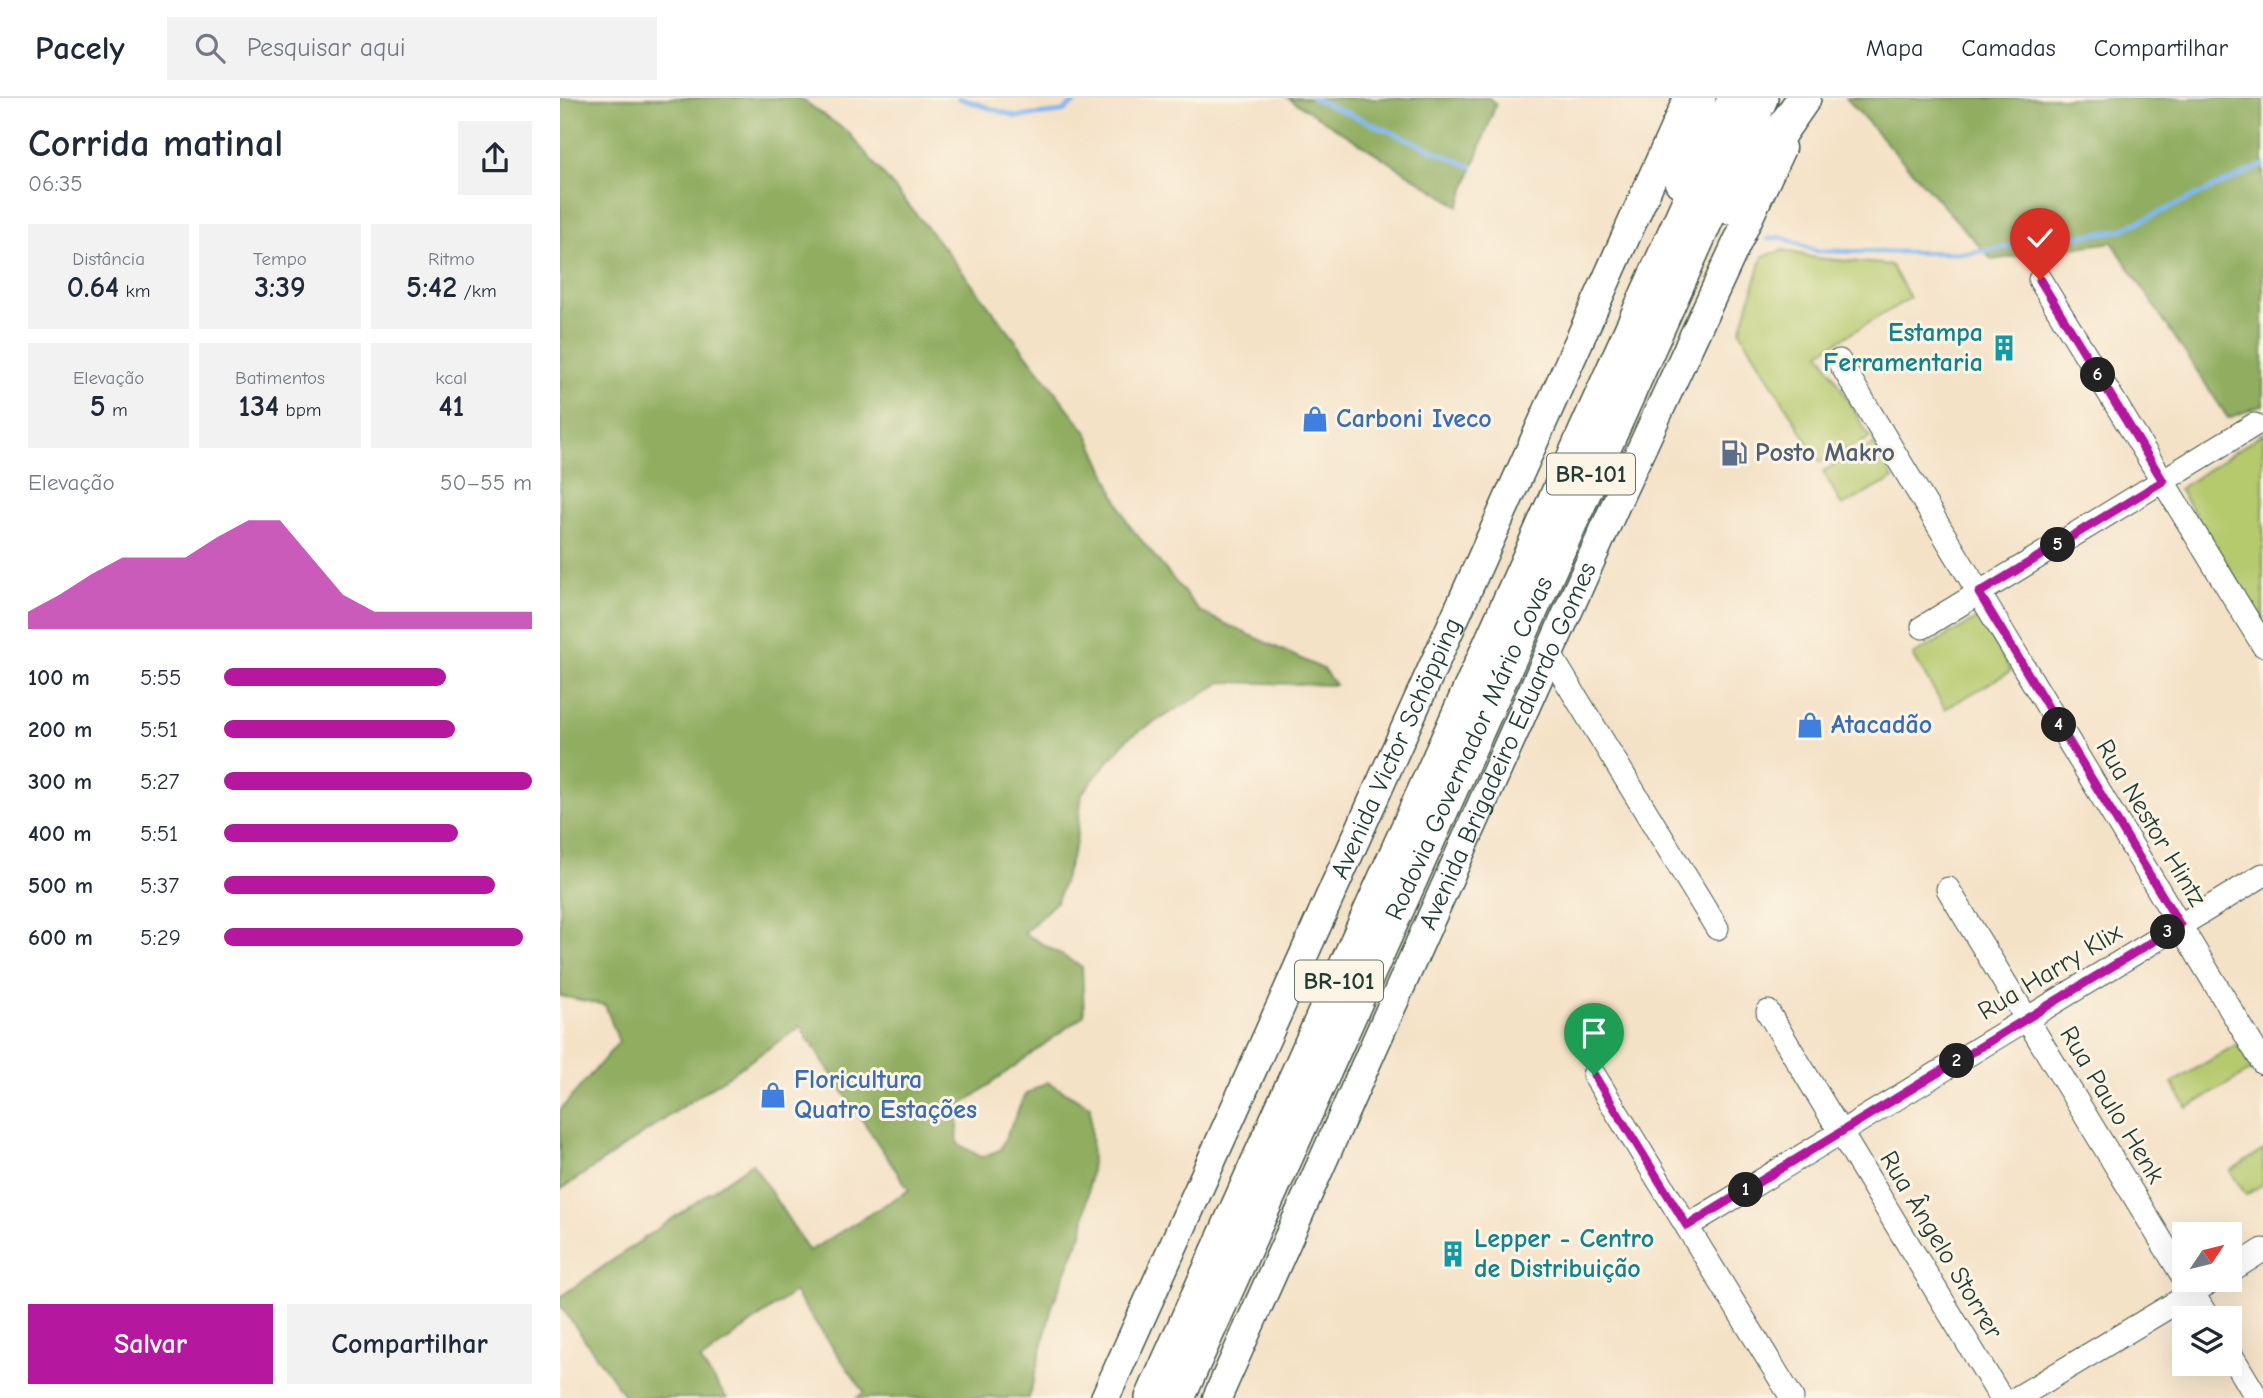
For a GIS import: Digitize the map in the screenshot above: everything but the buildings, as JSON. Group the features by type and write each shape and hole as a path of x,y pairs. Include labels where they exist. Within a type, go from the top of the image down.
{"highway":[{"path":"1674,260 1699,98"},
{"name":"Rodovia Governador Mário Covas","path":"1178,1398 1674,260 1735,98"},
{"name":"Rodovia Governador Mário Covas","path":"1152,1398 1674,260 1761,98"},
{"path":"1674,260 1804,98"}],"main road":[{"name":"Avenida Victor Schöpping","path":"1105,1398 1688,98"},
{"name":"Avenida Brigadeiro Eduardo Gomes","path":"1217,1398 1549,653 1804,98"}],"street":[{"path":"2040,280 2263,645"},
{"name":"Rua Nestor Hintz","path":"1839,361 2263,1063"},
{"path":"1923,627 2254,425"},
{"path":"1549,653 1717,928"},
{"name":"Rua Harry Klix","path":"1687,1226 2263,875"},
{"name":"Rua Paulo Henk","path":"1948,889 2172,1258"},
{"name":"Rua Ângelo Storrer","path":"1768,1012 2001,1398"},
{"path":"1594,1075 1792,1398"},
{"path":"2242,1263 2263,1251"},
{"path":"2017,1398 2174,1292"},
{"path":"2242,1373 2257,1398"}],"green space":[{"path":"560,98 800,98 849,133 944,248 1088,434 1128,524 1200,612 1323,669 1335,685 1222,682 1128,738 1082,793 1076,843 1057,901 1024,933 1082,967 1084,1015 959,1107 957,1143 981,1157 1000,1150 1025,1095 1047,1082 1090,1106 1092,1162 1083,1231 1053,1303 1029,1398 857,1398 864,1392 794,1292 700,1361 727,1398 626,1398 560,1305 560,1297 752,1163 809,1251 909,1190 800,1027 560,1190 560,1110 619,1042 605,1005 560,996"},
{"path":"1288,98 1489,98 1496,104 1459,206"},
{"path":"1846,98 2263,98 2263,405 2228,418 2112,242 1992,260"},
{"path":"1784,250 1815,258 1891,265 1910,298 1820,352 1870,438 1820,462 1740,331 1763,256"},
{"path":"2263,433 2263,621 2179,489"},
{"path":"1874,444 1893,479 1842,506 1823,471"},
{"path":"1980,617 2011,671 1945,709 1913,655"},
{"path":"2237,1044 2253,1069 2187,1108 2172,1083"},
{"path":"2263,1150 2263,1184 2246,1195 2230,1171"}],"waterway":[{"path":"959,98 1017,117 1062,112 1080,98"},
{"path":"1313,98 1472,167"},
{"path":"1768,239 1781,237 1816,251 1967,253 2121,230 2263,165"}],"place":[{"name":"Estampa Ferramentaria","path":"2004,348"},
{"name":"Carboni Iveco","path":"1315,419"},
{"name":"Posto Makro","path":"1734,453"},
{"name":"Atacadão","path":"1810,725"},
{"name":"Floricultura Quatro Estações","path":"773,1095"},
{"name":"Lepper - Centro de Distribuição","path":"1453,1254"}],"route":[{"path":"1594,1075 1687,1226 2180,925 1979,593 2163,481 2040,280"}]}
